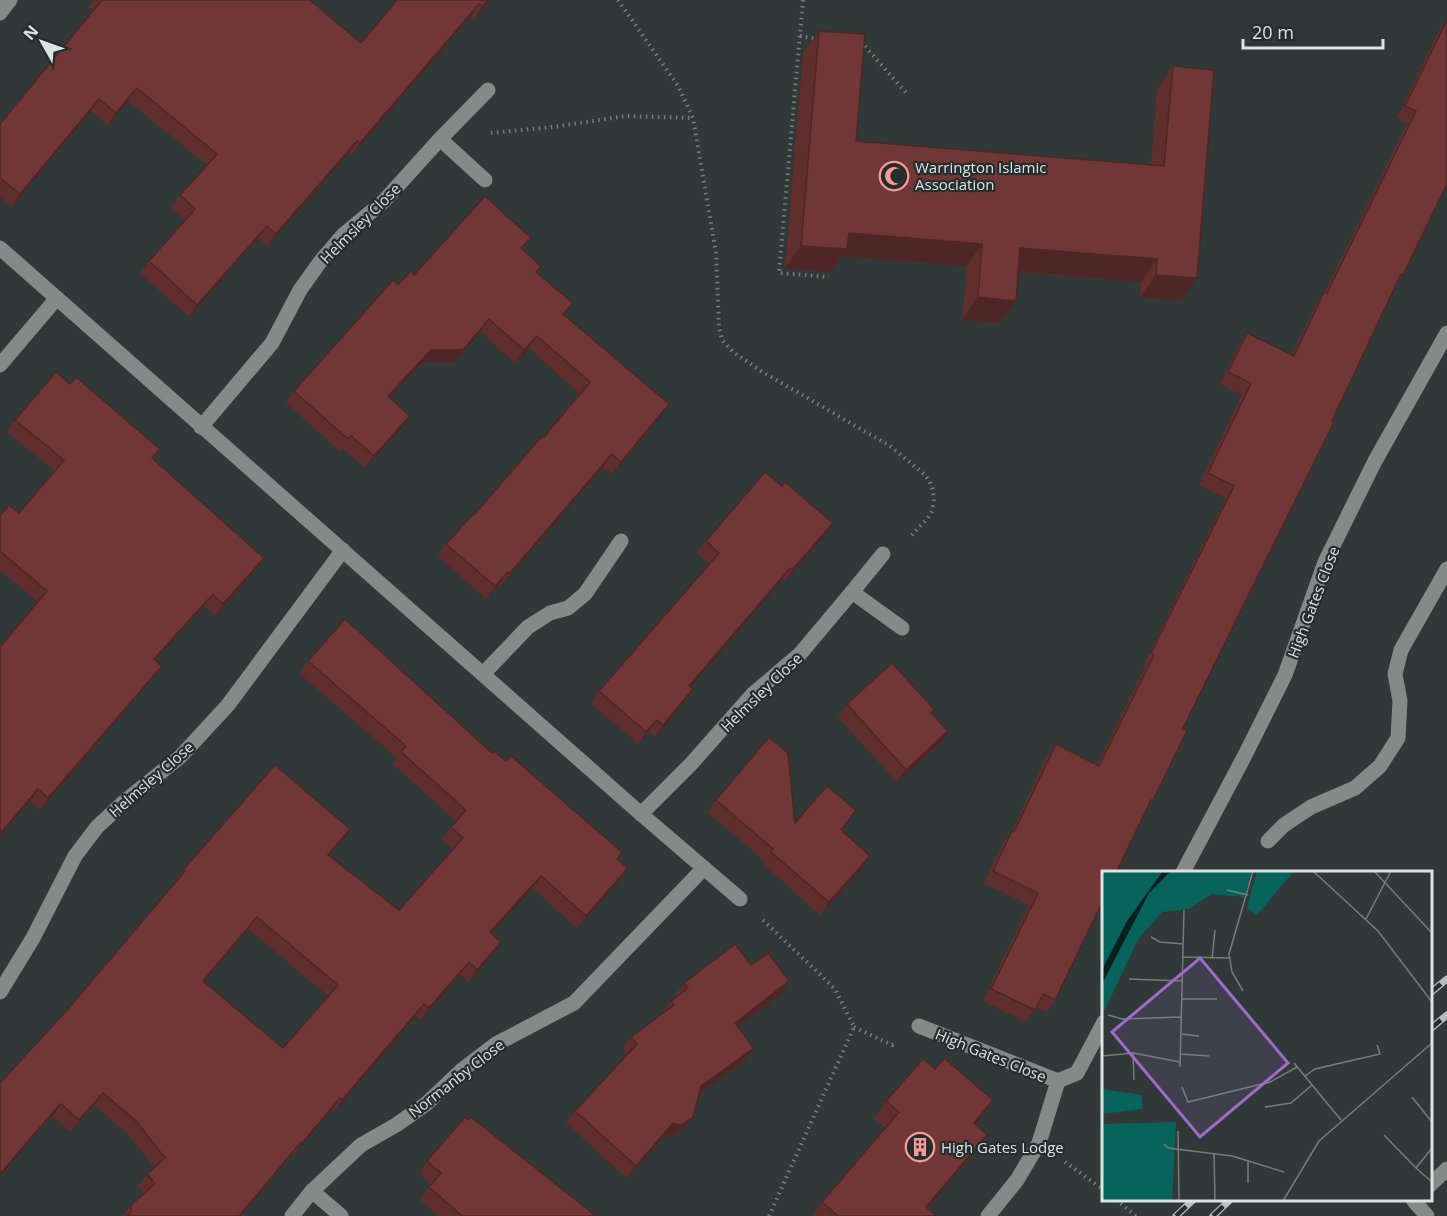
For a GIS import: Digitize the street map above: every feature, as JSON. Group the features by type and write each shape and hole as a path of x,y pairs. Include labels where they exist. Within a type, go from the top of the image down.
{"street":[{"path":"0,13 10,0"},
{"name":"Helmsley Close","path":"201,427 272,343 300,290 320,262 344,235 383,202 440,138 488,90"},
{"path":"440,138 485,180"},
{"path":"0,248 740,899"},
{"path":"0,364 57,298"},
{"name":"High Gates Close","path":"1184,871 1285,675 1325,561 1375,461 1447,333"},
{"path":"483,674 528,627 550,613 568,608 585,594 621,541"},
{"name":"Helmsley Close","path":"0,992 33,938 75,856 97,827 124,801 180,758 228,705 343,550"},
{"name":"Helmsley Close","path":"641,814 691,764 753,694 800,654 883,554"},
{"path":"1268,841 1284,825 1311,807 1355,788 1380,766 1386,757 1398,738 1400,701 1395,674 1401,650 1447,569"},
{"path":"852,592 902,628"},
{"name":"Normanby Close","path":"292,1216 312,1191 361,1145 426,1104 462,1070 496,1044 574,1003 704,868"},
{"name":"High Gates Close","path":"919,1026 1058,1081 1077,1073 1102,1026"},
{"path":"988,1216 1017,1180 1039,1143 1058,1081"},
{"path":"1432,1184 1447,1169"},
{"path":"312,1191 341,1216"},
{"path":"1414,1201 1427,1216"}],"path":[{"path":"618,0 678,86 693,118 716,253 719,327 722,340 733,352 761,371 890,446 912,462 930,482 934,501 928,518 902,546 883,554"},
{"path":"803,0 779,273 829,277"},
{"path":"800,36 821,39"},
{"path":"852,43 863,45 908,95"},
{"path":"440,138 553,127 626,116 693,118"},
{"path":"740,899 835,989 854,1027 769,1216"},
{"path":"1039,1143 1102,1189"},
{"path":"1117,1201 1136,1216"}],"building":[{"path":"102,0 310,0 361,43 397,0 488,0 482,6 479,4 360,143 357,141 276,234 267,226 197,305 149,261 195,209 180,195 217,154 137,88 116,113 99,99 20,194 0,178 0,124"},
{"path":"1447,20 1447,184 1403,275 1401,274 1332,421 1334,422 1183,728 1187,731 1153,800 1117,871 1102,871 1102,903 1055,1000 1043,994 1035,1010 991,989 1038,893 993,871 1056,744 1099,766 1154,655 1151,653 1234,486 1208,473 1251,383 1228,372 1247,333 1294,356 1416,111 1405,106"},
{"name":"Warrington Islamic Association","path":"819,31 865,34 856,141 1164,166 1173,66 1214,70 1197,278 1156,275 1157,259 1020,248 1016,301 978,297 982,244 849,233 847,249 801,246"},
{"path":"485,196 531,238 521,248 541,266 536,272 573,303 563,314 669,404 621,462 612,454 510,573 508,572 495,586 446,544 542,436 544,437 590,382 537,336 524,350 489,319 463,350 431,350 388,396 410,416 374,456 351,436 348,439 294,391 393,280 398,285 411,271 414,275"},
{"path":"56,372 70,384 76,377 160,449 152,458 264,558 223,604 213,594 154,659 162,666 48,798 38,789 0,834 0,647 47,591 0,551 0,516 9,505 19,513 64,460 15,420"},
{"path":"765,472 782,486 785,482 833,523 792,570 790,568 689,686 693,689 663,725 657,720 646,732 599,691 719,553 706,541"},
{"path":"345,619 492,753 494,751 506,761 511,756 622,852 617,859 628,868 586,916 541,876 490,932 501,942 477,970 469,962 429,1008 424,1004 342,1100 340,1098 301,1142 239,1216 127,1216 131,1213 131,1205 155,1184 147,1174 165,1158 136,1121 103,1093 79,1120 61,1104 59,1105 0,1174 0,1083 68,1009 185,871 183,870 275,765 350,829 328,855 399,910 463,838 451,827 466,810 401,752 406,746 308,661","holes":["257,917 338,985 283,1048 203,981"]},
{"path":"892,663 935,710 931,713 948,731 906,770 847,704"},
{"path":"769,737 788,753 795,823 827,786 856,810 841,830 870,856 829,902 771,852 773,849 716,800"},
{"path":"735,944 751,965 768,953 789,981 735,1023 754,1048 701,1086 693,1117 681,1125 673,1123 636,1166 575,1111 637,1044 631,1037 674,1005 671,1001 688,988 684,983"},
{"name":"High Gates Lodge","path":"944,1058 993,1100 974,1123 987,1135 926,1207 937,1216 838,1216 822,1202 899,1112 886,1101 923,1059 935,1069"},
{"path":"465,1117 468,1120 471,1117 596,1216 462,1216 429,1187 441,1173 427,1161"}],"railway":[{"path":"1432,991 1447,979"},
{"path":"1432,1027 1447,1015"},
{"path":"1176,1216 1192,1201"},
{"path":"1213,1216 1229,1201"}],"place":[{"name":"Warrington Islamic Association","path":"894,176"},
{"name":"High Gates Lodge","path":"920,1147"}]}
